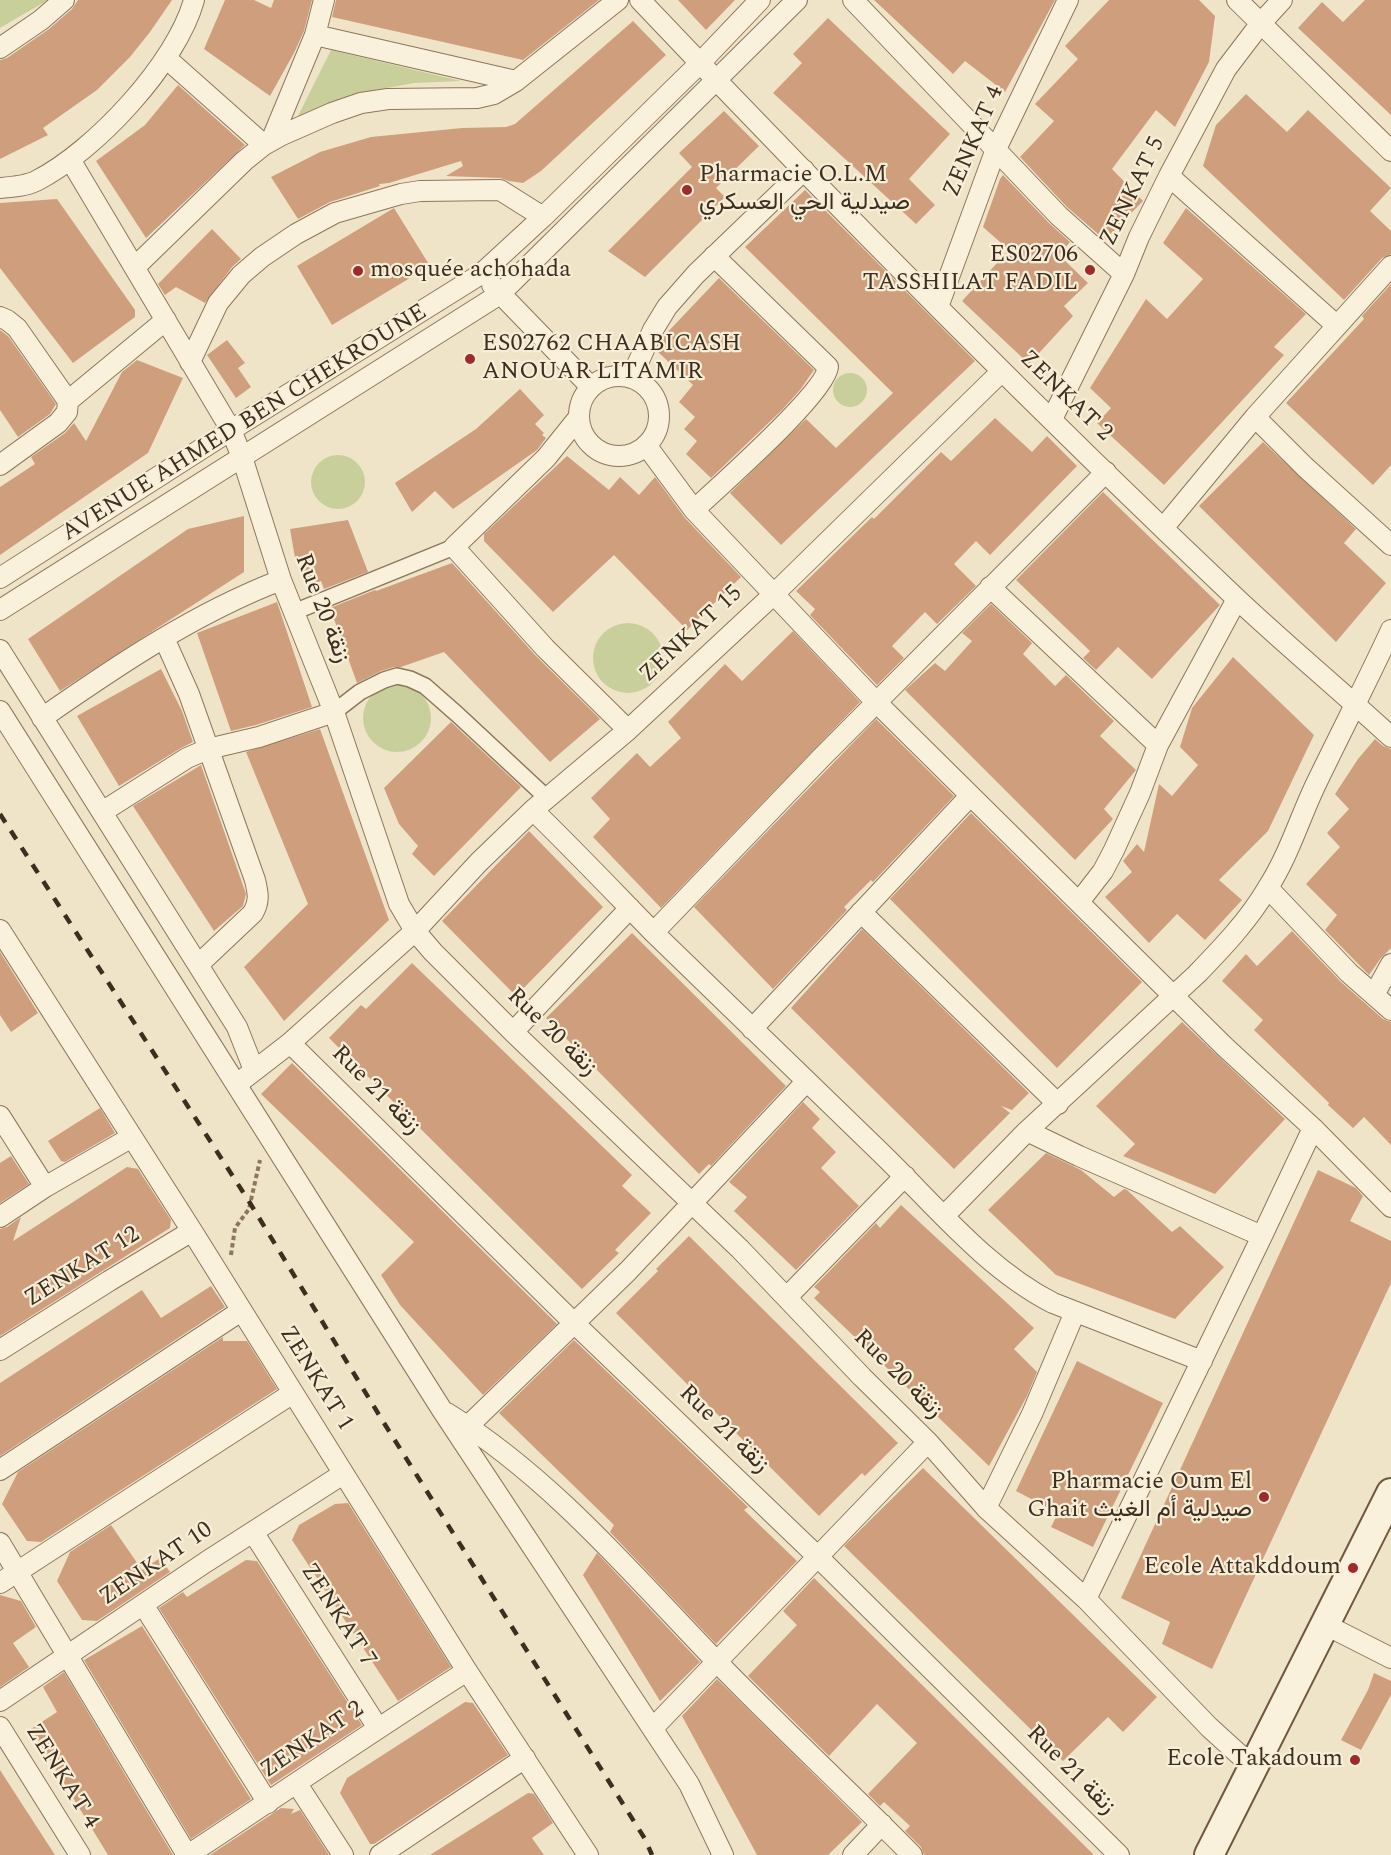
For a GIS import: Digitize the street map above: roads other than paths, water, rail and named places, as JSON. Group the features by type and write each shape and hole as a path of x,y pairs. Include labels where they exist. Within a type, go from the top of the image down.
{"main road":[{"path":"1209,1855 1391,1493"}],"street":[{"path":"0,48 41,20 64,0"},
{"path":"0,188 34,182 71,161 91,144 166,58 183,29 194,0"},
{"path":"268,143 315,35 324,0"},
{"path":"135,267 244,161 268,143 332,112 361,103 388,99 477,98 494,94 516,81 618,0"},
{"name":"ZENKAT 2","path":"640,0 878,249 1001,372 1237,599 1391,736"},
{"name":"AVENUE AHMED BEN CHEKROUNE","path":"0,578 231,430 482,274 700,63 760,0"},
{"name":"AVENUE AHMED BEN CHEKROUNE","path":"0,610 500,294 797,0"},
{"path":"853,0 1059,216 1124,274"},
{"name":"ZENKAT 4","path":"938,307 996,148 1068,0"},
{"path":"1237,0 1391,151"},
{"name":"ZENKAT 5","path":"1052,419 1124,274 1139,237 1169,176 1226,69 1261,23 1282,0"},
{"path":"315,35 516,81"},
{"path":"166,58 268,143"},
{"name":"Rue 20 زنقة","path":"71,161 231,430 242,457 281,580 334,712 399,904 415,931 513,1032 787,1297 862,1377 928,1442 986,1508 1086,1599 1209,1726 1254,1768"},
{"path":"632,378 653,330 668,307 696,274 804,170"},
{"path":"1169,176 1336,325"},
{"path":"190,362 218,303 241,274 296,234 335,213 367,202 420,191 500,189 543,217"},
{"path":"694,510 793,416 820,385 828,370 806,345 714,256"},
{"path":"1164,527 1255,417 1391,266"},
{"path":"482,274 591,387"},
{"path":"0,317 17,328 68,401 67,412 58,423 2,460"},
{"path":"68,401 166,320"},
{"name":"ZENKAT 15","path":"237,1084 290,1043 415,931 479,862 540,804 628,730 773,595 1001,372"},
{"path":"617,375 632,378 649,389 658,407 657,428 646,445 637,451 626,455 604,453 586,439 581,429 579,417 584,396 602,379 617,375"},
{"path":"294,612 454,547 546,458 579,417"},
{"path":"1255,417 1305,467 1391,545"},
{"path":"646,445 694,510 876,702 1225,1047 1313,1128 1391,1207"},
{"path":"654,932 876,702 1106,472"},
{"path":"454,547 545,648 628,730"},
{"path":"42,718 89,685 164,638 234,599 281,580"},
{"path":"990,587 1158,745"},
{"path":"1079,902 1103,871 1114,850 1140,793 1158,745 1237,599"},
{"path":"944,1216 1027,1131 1174,996 1249,917 1268,888 1391,630"},
{"path":"164,638 189,694 255,880 258,904 253,913 199,964"},
{"path":"0,650 199,964 237,1027 254,1070"},
{"path":"102,812 187,758 208,749 259,737 334,712 360,692 384,680 397,676 425,686 450,708 540,804 630,908 944,1216 1013,1278 1035,1294 1075,1312 1202,1361"},
{"path":"0,711 442,1410 689,1784 723,1855"},
{"path":"752,1029 970,796"},
{"path":"1268,888 1348,973 1391,1010"},
{"path":"513,1032 630,908"},
{"path":"861,912 1058,1104"},
{"name":"ZENKAT 1","path":"0,931 192,1231 583,1853"},
{"path":"1374,994 1391,964"},
{"name":"Rue 21 زنقة","path":"290,1043 574,1323 817,1556 1119,1855"},
{"path":"468,1426 628,1270 806,1082"},
{"path":"0,1116 45,1187"},
{"path":"1086,1599 1313,1128"},
{"path":"1027,1131 1078,1156 1262,1236"},
{"path":"0,1217 45,1187 132,1137"},
{"path":"787,1297 905,1176"},
{"name":"ZENKAT 12","path":"0,1350 192,1231"},
{"path":"0,1470 241,1311"},
{"path":"986,1508 1032,1414 1075,1312"},
{"path":"0,1583 293,1393"},
{"path":"442,1410 502,1450 558,1500 664,1604 717,1662 912,1855"},
{"path":"653,1728 770,1609 817,1556 928,1442"},
{"name":"ZENKAT 10","path":"0,1701 343,1474"},
{"name":"ZENKAT 7","path":"253,1532 378,1728"},
{"path":"0,1543 187,1855"},
{"path":"144,1606 268,1803"},
{"path":"1326,1625 1391,1658"},
{"name":"ZENKAT 2","path":"187,1855 467,1671"},
{"name":"ZENKAT 4","path":"0,1726 80,1855"},
{"path":"380,1855 525,1758"},
{"path":"297,1784 343,1855"},
{"path":"853,1855 882,1824"}],"railway":[{"path":"0,814 250,1203 384,1423 645,1839 652,1855"}],"place":[{"name":"Pharmacie O.L.M صيدلية الحي العسكري","path":"687,190"},
{"name":"ES02706 TASSHILAT FADIL","path":"1090,270"},
{"name":"mosquée achohada","path":"358,271"},
{"name":"ES02762 CHAABICASH ANOUAR LITAMIR","path":"470,359"},
{"name":"Pharmacie Oum El Ghait صيدلية أم الغيث","path":"1264,1497"},
{"name":"Ecole Attakddoum","path":"1353,1568"},
{"name":"Ecole Takadoum","path":"1355,1760"}]}
